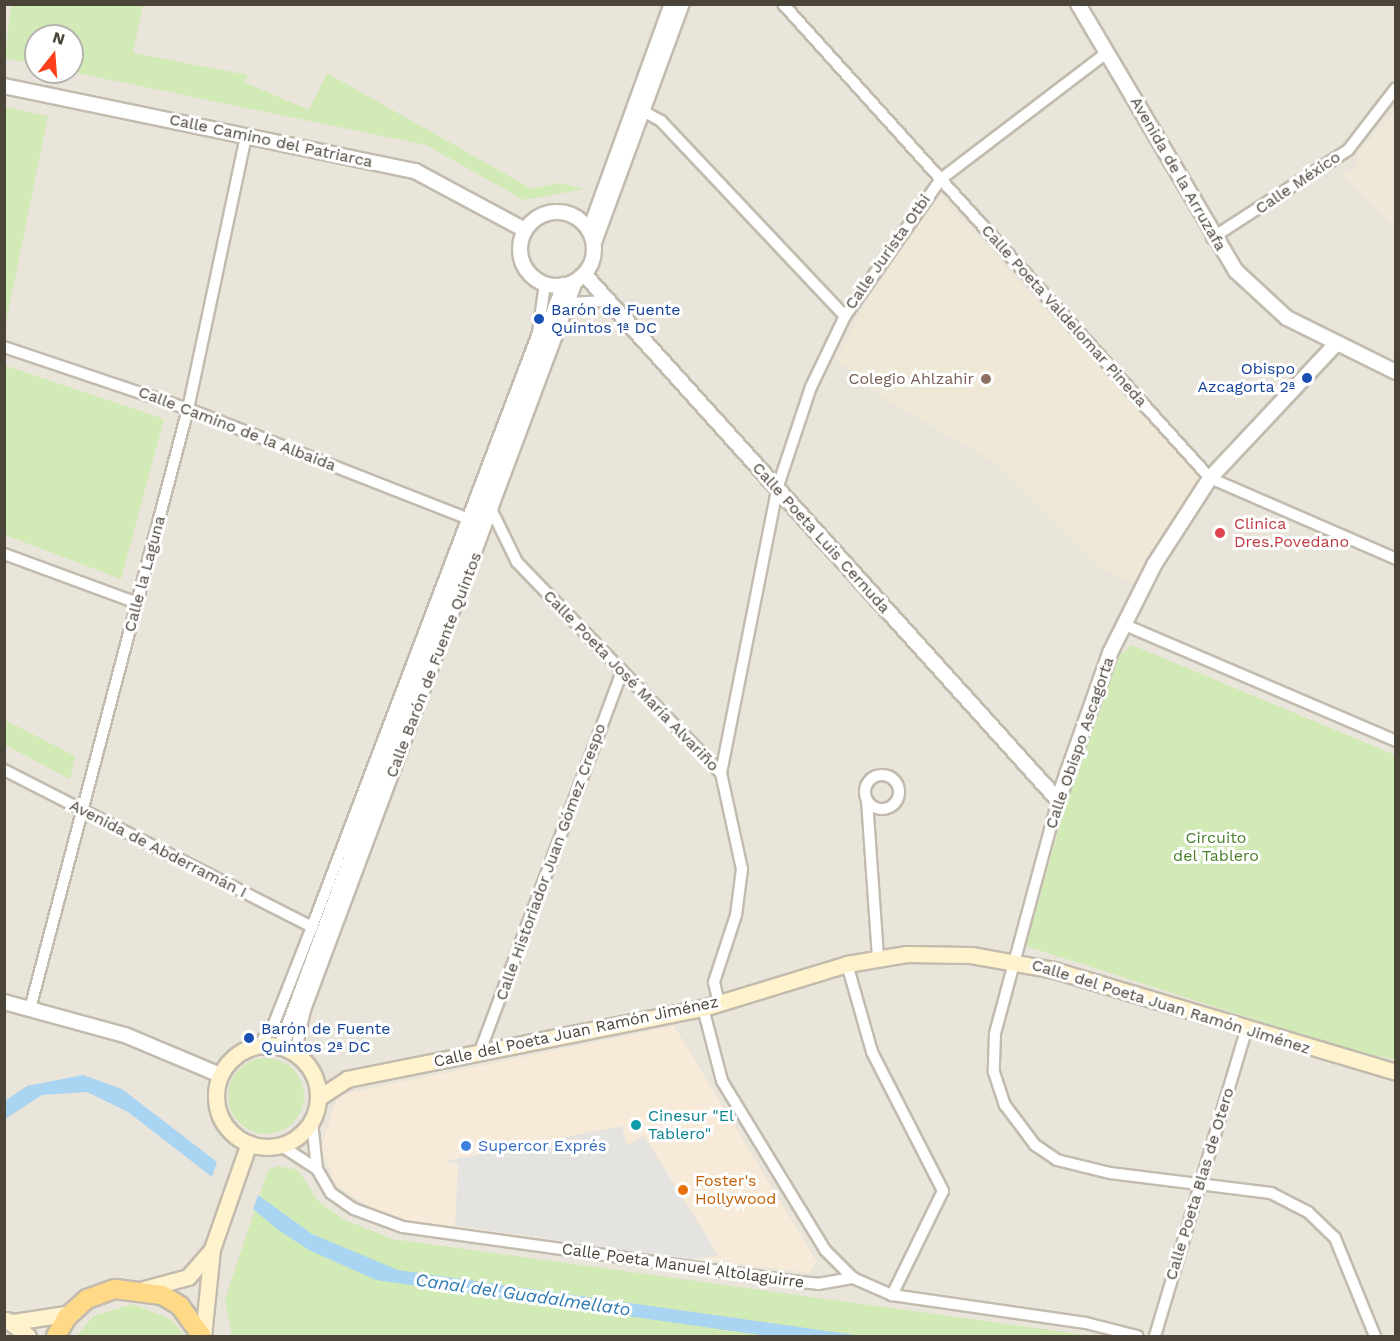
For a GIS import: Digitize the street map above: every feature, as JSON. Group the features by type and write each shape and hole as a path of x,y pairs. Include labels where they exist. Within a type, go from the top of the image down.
{"highway":[{"path":"56,1336 72,1313 87,1299 115,1289 144,1289 180,1306 202,1336"}],"main road":[{"name":"Calle del Poeta Juan Ramón Jiménez","path":"313,1073 347,1079 703,1008 847,964 879,957 1015,960 1246,1030 1395,1072"},
{"path":"258,1046 288,1050 313,1073 318,1098 312,1120 280,1145 249,1143 220,1115 220,1076 230,1061 258,1046"},
{"name":"Calle del Poeta Juan Ramón Jiménez","path":"318,1098 347,1079"},
{"path":"202,1336 212,1249 249,1143"},
{"path":"144,1289 188,1277 212,1249"},
{"path":"9,1321 72,1313"},
{"path":"9,1321 28,1336"}],"street":[{"path":"594,248 590,230 599,198 672,4"},
{"path":"590,230 573,215 549,212 525,230 521,259 545,284 564,285 581,277 594,248 684,4"},
{"name":"Calle Poeta Valdelomar Pineda","path":"783,4 1210,478 1395,559"},
{"name":"Avenida de la Arruzafa","path":"1078,4 1108,52 1212,238 1262,298 1335,346 1395,372"},
{"name":"Calle Jurista Otbi","path":"721,772 777,489 811,387 844,316 941,179 1108,52"},
{"name":"Calle Camino del Patriarca","path":"4,86 415,171 525,230"},
{"name":"Calle México","path":"1212,238 1348,150 1395,88"},
{"path":"643,111 661,121 844,316"},
{"name":"Calle la Laguna","path":"30,1009 188,409 246,135"},
{"path":"573,215 599,198"},
{"name":"Calle Barón de Fuente Quintos","path":"288,1050 581,277"},
{"name":"Calle Poeta Luis Cernuda","path":"581,277 777,489 1058,800"},
{"name":"Calle Barón de Fuente Quintos","path":"258,1046 273,1026 312,927 538,333 545,284"},
{"name":"Calle Barón de Fuente Quintos","path":"288,1050 564,285"},
{"path":"573,303 605,301"},
{"name":"Calle Obispo Ascagorta","path":"1335,346 1210,478 1123,624 1058,800 1015,960 993,1056 999,1090 1018,1126 1057,1160 1083,1169 1271,1193 1308,1212 1335,1238 1375,1336"},
{"name":"Calle Camino de la Albaida","path":"4,347 188,409 466,518"},
{"name":"Calle Poeta José María Alvariño","path":"492,510 517,562 721,772 742,869 736,915 714,982 719,1003"},
{"path":"4,554 137,603"},
{"path":"1123,624 1395,741"},
{"name":"Calle Historiador Juan Gómez Crespo","path":"479,1053 622,671"},
{"name":"Avenida de Abderramán I","path":"4,770 312,927"},
{"path":"867,800 879,957"},
{"path":"847,964 872,1052 943,1191 892,1295"},
{"path":"4,1002 125,1035 220,1076"},
{"path":"703,1008 722,1081 825,1250 853,1278 892,1295 1086,1323 1137,1336"},
{"name":"Calle Poeta Blas de Otero","path":"1155,1336 1246,1030"},
{"path":"312,1120 316,1170"},
{"name":"Calle Poeta Manuel Altolaguirre","path":"280,1145 316,1170 340,1201 403,1227 791,1281 818,1284 853,1278"}],"shaded area":[{"path":"5,5 1395,5 1395,1336 5,1336"},
{"path":"1395,109 1395,227 1344,175 1358,165 1357,156"},
{"name":"Colegio Ahlzahir","path":"940,195 1200,478 1134,584 1098,566 996,463 887,400 837,359 869,297"},
{"path":"674,1026 817,1262 809,1273 388,1219 336,1185 321,1148 338,1095"},
{"path":"622,1126 627,1145 644,1136 719,1256 691,1259 455,1226 458,1164 445,1161"}],"green space":[{"path":"11,5 143,5 133,53 248,75 244,82 309,110 327,73 532,189 558,183 584,189 524,200 426,145 84,74 84,24 24,24 24,62 5,58"},
{"path":"5,107 48,116 5,328 4,327"},
{"path":"4,365 164,419 121,579 5,535"},
{"name":"Circuito del Tablero","path":"1132,645 1395,755 1395,1059 1362,1054 1026,946 1066,803 1120,655"},
{"path":"5,720 75,756 70,779 5,745"},
{"path":"266,1058 280,1061 293,1069 301,1082 304,1096 301,1110 293,1123 280,1131 266,1134 252,1131 239,1123 231,1110 228,1096 231,1082 239,1069 252,1061"},
{"path":"278,1166 298,1170 318,1201 343,1219 392,1239 1093,1336 232,1336 225,1299 268,1170"},
{"path":"132,1304 170,1319 185,1336 76,1336 94,1316"}],"water":[{"path":"83,1075 122,1089 217,1162 212,1177 128,1112 87,1092 42,1095 5,1119 5,1101 27,1086"},
{"name":"Canal del Guadalmellato","path":"258,1195 312,1234 398,1270 862,1336 767,1336 376,1280 309,1250 277,1229 253,1209"}],"place":[{"name":"Barón de Fuente Quintos 1ª DC","path":"539,319"},
{"name":"Obispo Azcagorta 2ª","path":"1307,378"},
{"name":"Colegio Ahlzahir","path":"986,379"},
{"name":"Clinica Dres.Povedano","path":"1220,533"},
{"name":"Barón de Fuente Quintos 2ª DC","path":"249,1038"},
{"name":"Cinesur \"El Tablero\"","path":"636,1125"},
{"name":"Supercor Exprés","path":"466,1146"},
{"name":"Foster's Hollywood","path":"683,1190"}]}
